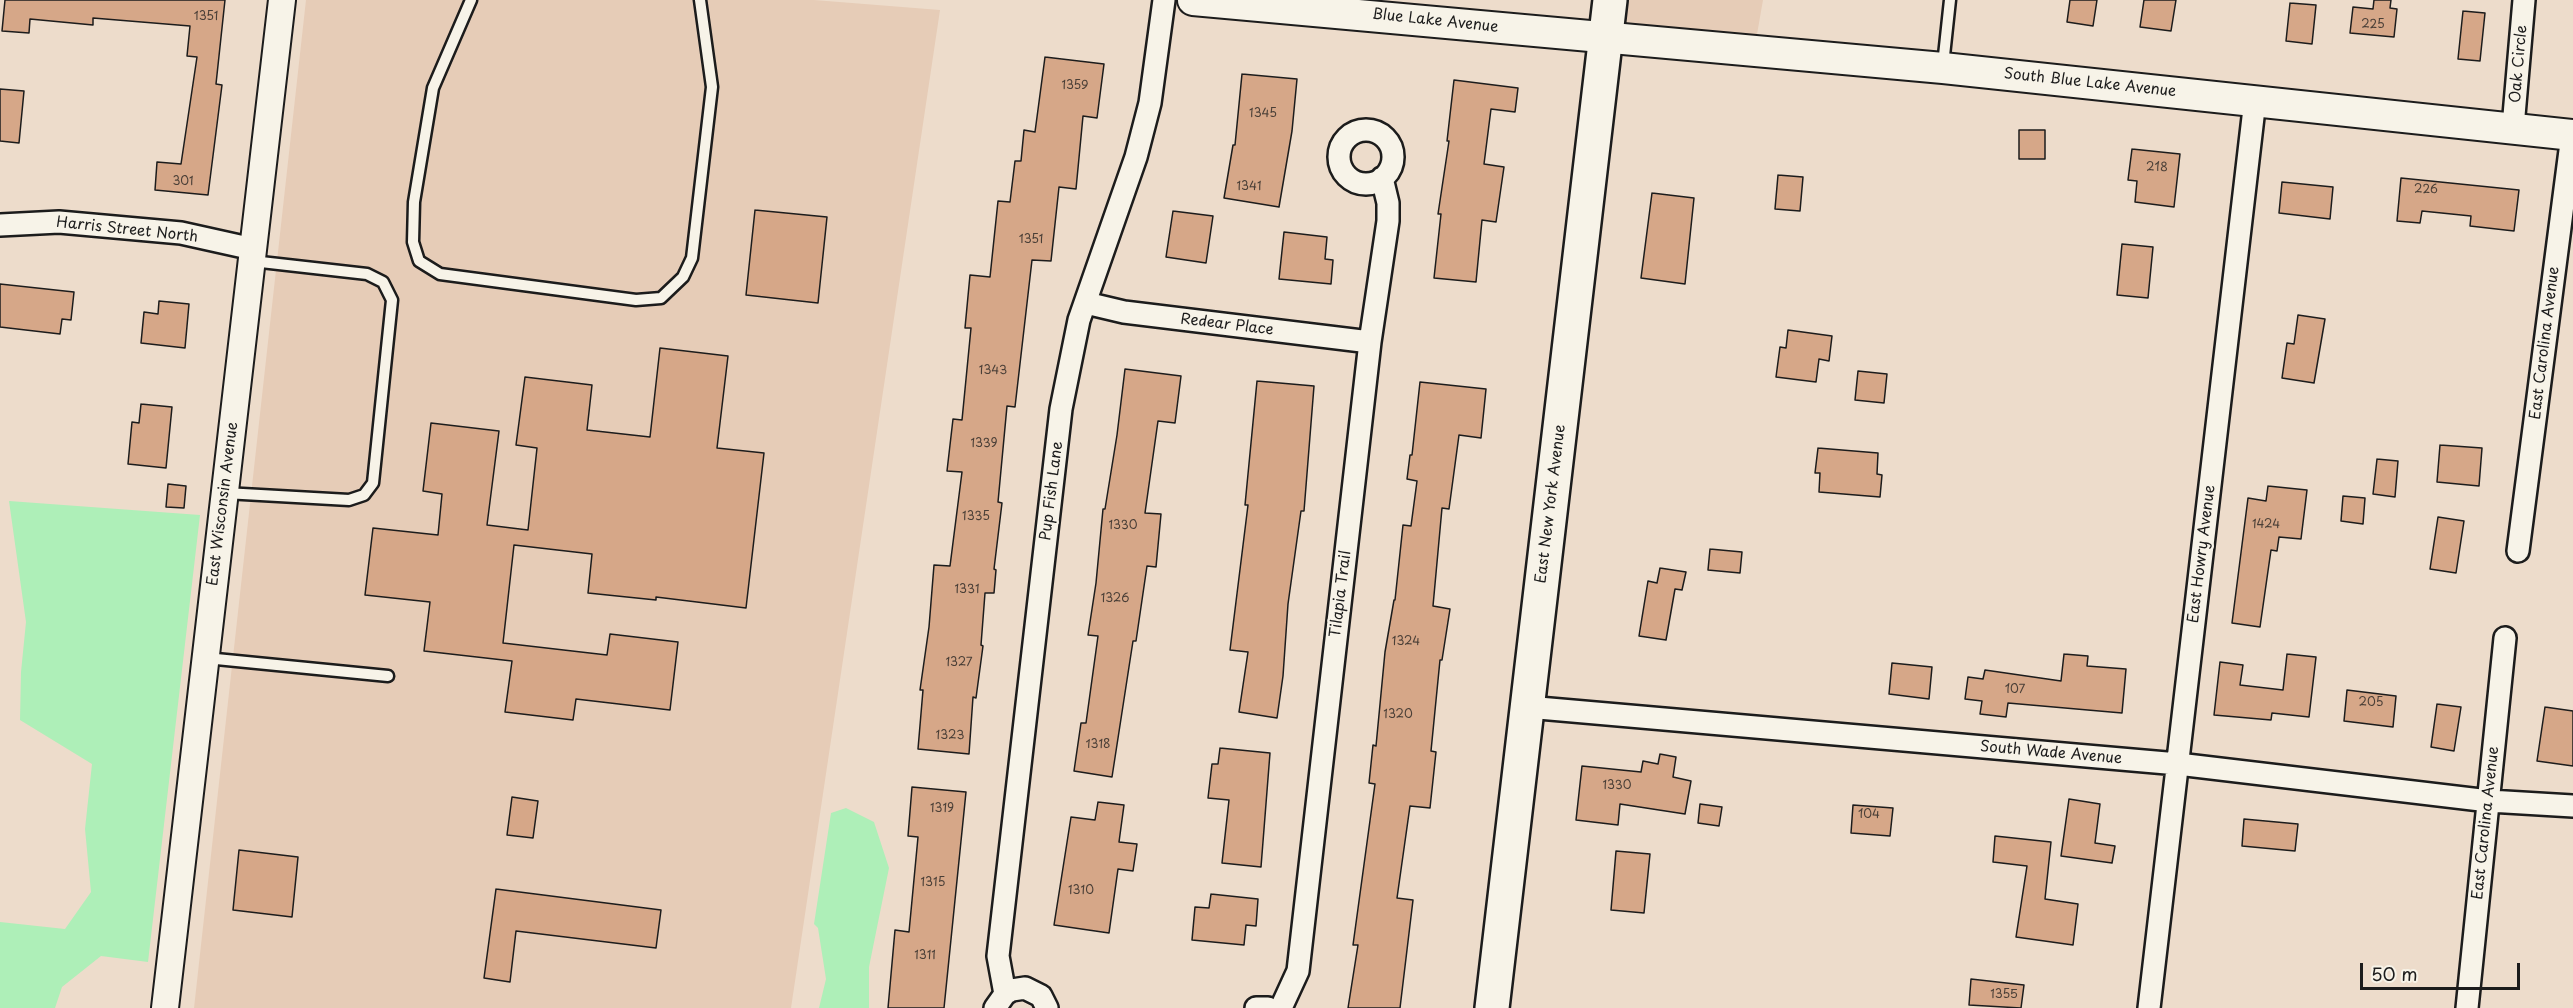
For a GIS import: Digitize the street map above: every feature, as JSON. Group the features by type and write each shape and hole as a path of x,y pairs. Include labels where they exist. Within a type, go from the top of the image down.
{"main road":[{"name":"Blue Lake Avenue","path":"1194,0 1288,3 1606,38"},
{"name":"East New York Avenue","path":"1492,1008 1610,0"},
{"name":"South Blue Lake Avenue","path":"1606,38 1943,68 2572,135"}],"street":[{"name":"East Wisconsin Avenue","path":"165,1008 282,0"},
{"name":"Pup Fish Lane","path":"1000,1001 998,956 1061,409 1080,320 1136,157 1150,104 1164,0"},
{"name":"Oak Circle","path":"2513,127 2524,0"},
{"name":"East Howry Avenue","path":"2149,1008 2255,100"},
{"name":"East Carolina Avenue","path":"2518,551 2572,135"},
{"name":"Tilapia Trail","path":"1281,1008 1298,971 1370,342 1388,221 1388,203 1382,178"},
{"name":"Harris Street North","path":"0,225 59,222 181,233 252,255"},
{"name":"Redear Place","path":"1086,303 1124,312 1370,342"},
{"name":"East Carolina Avenue","path":"2467,1008 2505,638"},
{"name":"South Wade Avenue","path":"1527,707 2178,764 2489,801 2573,806"},
{"name":"Pup Fish Lane","path":"1000,1001 1018,988 1033,991 1041,996 1047,1008"},
{"path":"1256,1008 1268,1008"}],"lane":[{"path":"471,0 433,87 414,202 412,242 419,261 440,274 636,300 661,298 683,277 692,258 712,87 700,0"},
{"path":"1943,68 1950,0"},
{"path":"225,493 349,500 364,495 372,483 392,300 383,282 367,274 252,255"},
{"path":"205,658 388,676"}],"shaded area":[{"path":"306,0 814,0 940,10 791,1008 194,1008"},
{"path":"1623,0 1763,0 1756,40 1619,28"}],"green space":[{"path":"9,501 200,515 148,962 101,956 62,987 55,1008 0,1008 0,922 65,929 91,892 85,829 92,764 20,720 21,672 26,622"},
{"path":"846,808 874,822 889,868 869,967 869,1008 819,1008 826,979 818,928 814,924 831,813"}],"building":[{"path":"5,0 225,0 216,84 222,85 208,195 155,190 157,162 181,164 197,57 187,56 190,26 93,18 93,25 30,19 29,33 2,31"},
{"path":"2070,0 2097,0 2093,26 2067,22"},
{"path":"2144,0 2176,0 2171,31 2140,27"},
{"path":"2374,0 2391,0 2390,8 2397,9 2394,37 2350,33 2353,7 2373,9"},
{"path":"2290,3 2316,5 2312,44 2286,41"},
{"path":"2463,11 2485,13 2480,61 2458,59"},
{"path":"1045,57 1104,64 1097,118 1083,116 1076,189 1059,187 1051,261 1032,260 1015,407 1007,406 998,502 1002,503 994,569 996,570 994,593 985,593 981,645 983,646 976,698 973,697 969,754 918,749 923,690 920,690 929,627 934,565 950,566 962,472 947,471 953,419 962,420 971,328 965,328 970,275 990,277 998,201 1010,202 1015,161 1021,161 1024,130 1035,132"},
{"path":"1242,74 1297,79 1292,131 1279,207 1224,198 1233,145 1235,145"},
{"path":"1454,80 1518,88 1515,112 1491,109 1484,164 1504,167 1496,222 1482,220 1476,282 1434,278 1441,214 1438,214 1449,141 1447,141"},
{"path":"0,89 24,91 19,143 0,141"},
{"path":"2019,130 2045,130 2045,159 2019,159"},
{"path":"2132,149 2180,154 2174,207 2135,202 2137,181 2128,180"},
{"path":"1778,175 1803,177 1800,211 1775,209"},
{"path":"2401,178 2519,190 2514,231 2470,226 2471,216 2422,211 2420,223 2397,221"},
{"path":"2282,182 2333,187 2330,219 2279,213"},
{"path":"1652,193 1694,198 1685,284 1641,278"},
{"path":"755,210 827,217 818,303 746,295"},
{"path":"1173,211 1213,216 1206,263 1166,257"},
{"path":"1284,232 1327,237 1325,259 1333,260 1331,284 1279,279"},
{"path":"2122,244 2153,247 2148,298 2117,295"},
{"path":"0,284 74,292 71,320 62,319 60,334 0,327"},
{"path":"159,301 189,304 185,348 141,343 144,312 158,314"},
{"path":"2298,315 2325,319 2314,383 2282,378 2287,343 2294,344"},
{"path":"1788,330 1832,336 1829,361 1819,359 1816,382 1776,377 1780,347 1786,348"},
{"path":"660,348 728,356 717,448 764,453 746,608 656,597 656,600 588,593 592,554 514,545 503,643 607,655 610,634 678,642 670,710 576,699 573,720 505,712 512,661 424,651 430,602 365,595 373,528 438,535 442,494 423,491 431,423 499,431 487,525 528,530 537,448 516,445 525,377 592,385 587,430 650,437"},
{"path":"1125,369 1181,376 1175,423 1158,421 1145,513 1161,514 1156,567 1147,566 1112,777 1074,771 1081,723 1086,723 1098,636 1088,635 1103,509 1105,509 1117,435"},
{"path":"1858,371 1887,374 1884,403 1855,400"},
{"path":"1257,381 1314,386 1304,511 1301,511 1288,604 1283,676 1277,718 1239,712 1248,652 1230,650 1248,505 1245,505"},
{"path":"1420,382 1486,389 1481,438 1459,435 1449,509 1442,508 1433,606 1450,609 1442,660 1440,660 1431,751 1436,752 1430,808 1410,806 1397,898 1413,900 1400,1008 1348,1008 1358,945 1353,945 1375,784 1369,783 1373,745 1376,746 1385,652 1395,600 1403,525 1411,526 1417,481 1407,479"},
{"path":"141,404 172,407 166,468 128,464 132,422 139,423"},
{"path":"2440,445 2482,448 2479,486 2437,482"},
{"path":"1818,448 1878,453 1877,474 1882,475 1880,497 1819,492 1820,473 1815,473"},
{"path":"2377,459 2398,461 2395,497 2373,494"},
{"path":"168,484 186,486 184,508 166,507"},
{"path":"2268,486 2307,490 2301,539 2279,537 2277,551 2271,550 2260,627 2232,623 2248,498 2266,501"},
{"path":"2343,496 2365,498 2363,524 2341,521"},
{"path":"2438,517 2464,521 2456,573 2430,569"},
{"path":"1710,549 1742,552 1740,573 1708,570"},
{"path":"1660,568 1686,572 1682,590 1675,589 1666,640 1639,636 1648,581 1657,583"},
{"path":"2064,654 2088,656 2087,666 2126,669 2122,713 2008,703 2006,717 1980,714 1982,701 1965,699 1968,677 1983,679 1985,670 2061,681"},
{"path":"2287,654 2316,657 2309,717 2272,713 2271,720 2214,715 2220,662 2243,665 2240,685 2283,690"},
{"path":"1892,663 1932,667 1929,699 1889,694"},
{"path":"2347,690 2396,696 2393,727 2344,721"},
{"path":"2437,704 2461,707 2454,751 2431,747"},
{"path":"2545,707 2573,711 2573,766 2537,761"},
{"path":"1220,748 1270,753 1261,867 1222,863 1229,800 1208,798 1212,764 1218,764"},
{"path":"1660,754 1676,757 1673,777 1691,781 1685,814 1620,804 1618,825 1576,820 1582,766 1641,772 1643,761 1658,764"},
{"path":"912,787 966,792 944,1008 888,1008 895,930 909,932 918,837 908,836"},
{"path":"512,797 538,801 533,838 507,835"},
{"path":"2069,799 2100,804 2095,843 2115,846 2112,863 2061,856"},
{"path":"1098,802 1124,805 1119,842 1137,844 1133,871 1118,869 1109,933 1054,925 1071,817 1095,820"},
{"path":"1700,804 1722,807 1719,826 1698,823"},
{"path":"1853,805 1893,808 1890,836 1851,833"},
{"path":"2244,819 2298,824 2295,851 2242,846"},
{"path":"1995,836 2051,842 2045,899 2078,904 2073,945 2016,937 2027,866 1993,862"},
{"path":"239,850 298,857 292,917 233,910"},
{"path":"1616,851 1650,854 1644,913 1611,910"},
{"path":"496,889 661,910 656,948 516,931 510,982 484,978"},
{"path":"1211,894 1258,899 1256,926 1246,925 1244,945 1192,940 1195,907 1209,908"},
{"path":"1971,979 2024,985 2021,1008 1969,1005"}]}
